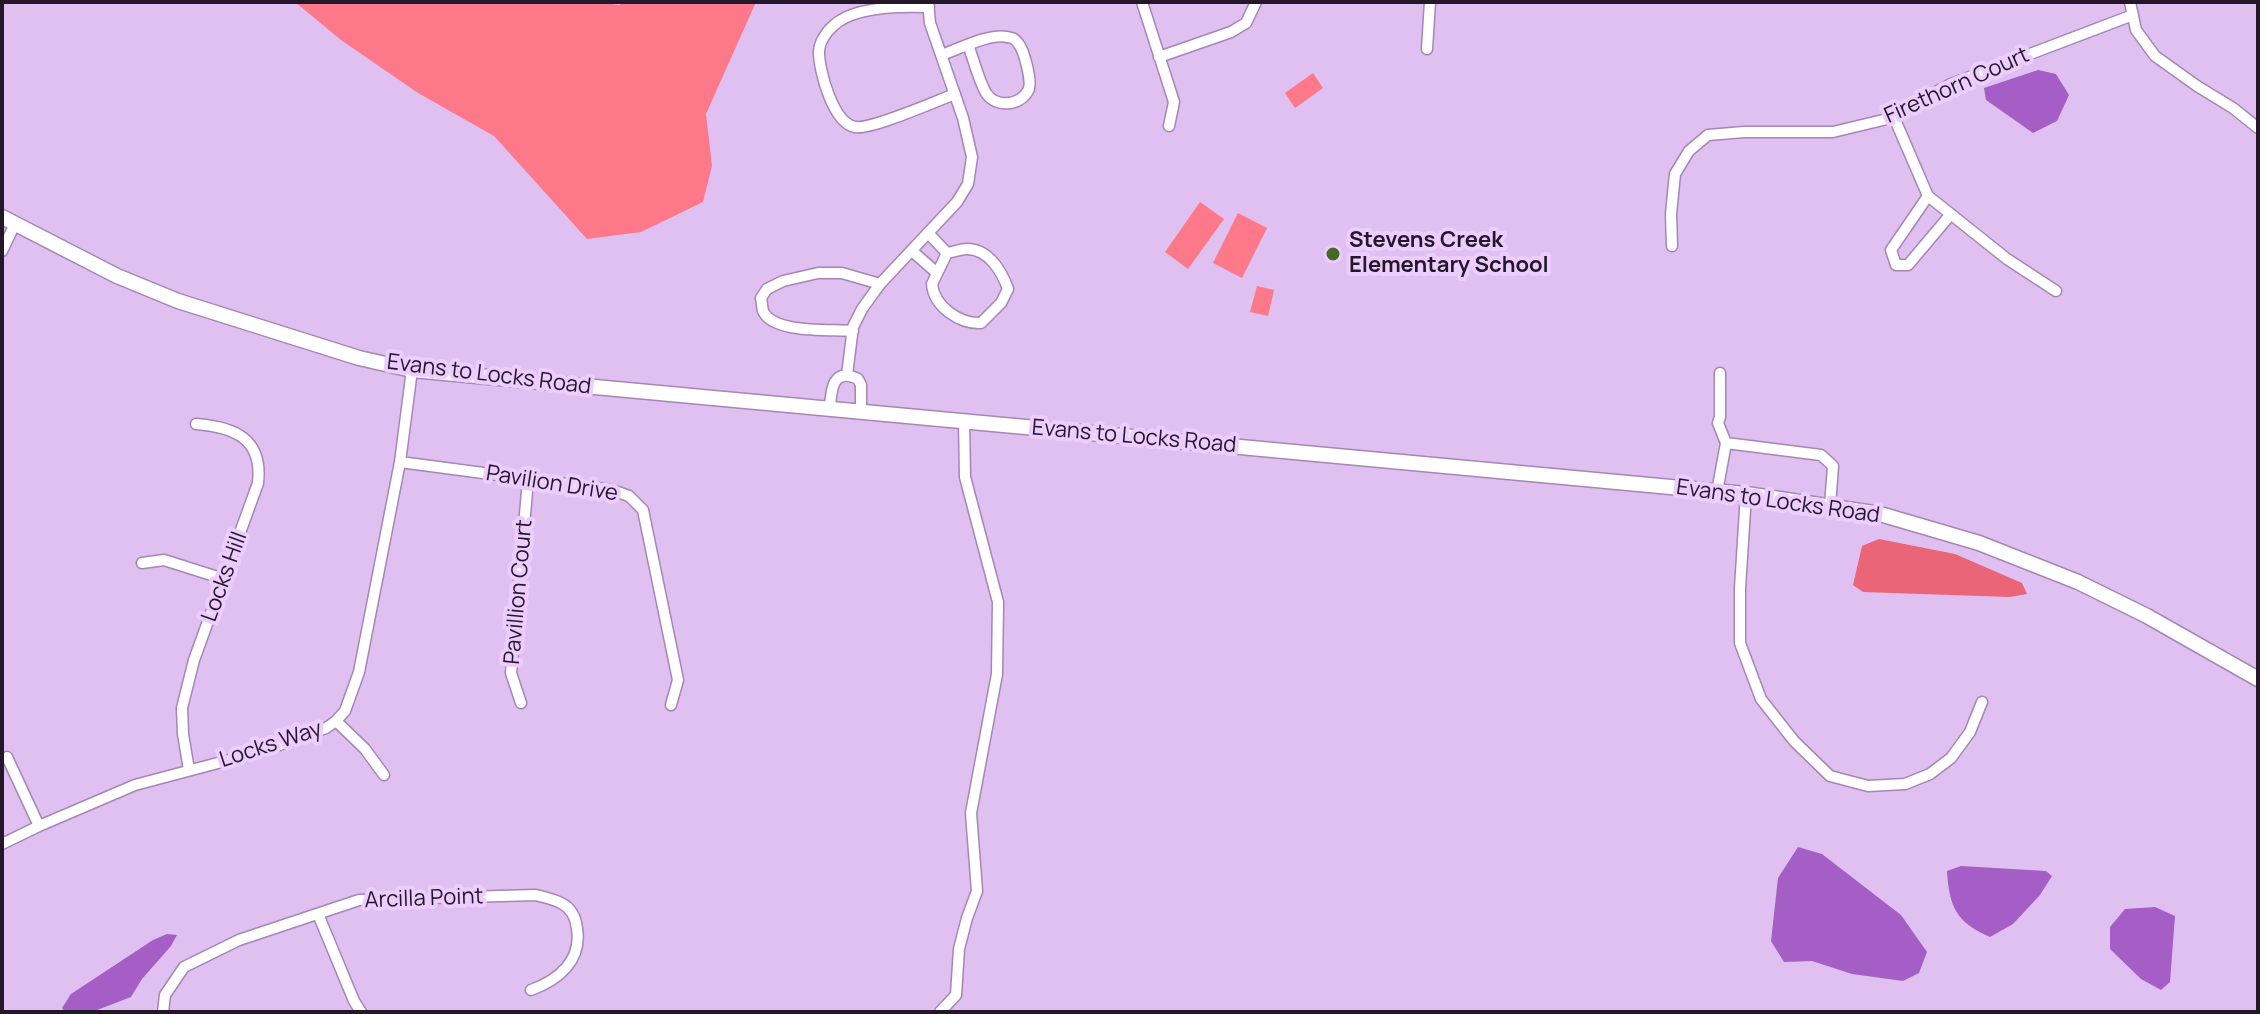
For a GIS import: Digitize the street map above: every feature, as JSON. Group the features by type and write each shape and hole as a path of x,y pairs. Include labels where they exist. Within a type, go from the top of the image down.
{"street":[{"path":"1142,2 1174,102 1169,126"},
{"path":"1159,57 1231,32 1246,23 1256,2"},
{"path":"1427,49 1430,2"},
{"path":"2130,2 2136,30 2155,56 2258,128"},
{"path":"847,375 853,331 862,309 880,284 957,202 968,184 972,157 955,94 930,23 928,5 856,13 835,23 820,44 819,54 835,112 855,127 880,123 955,94"},
{"name":"Firethorn Court","path":"1672,246 1675,174 1689,151 1708,135 1833,132 1883,120 1951,84 2133,15"},
{"path":"941,55 968,45 998,36 1012,38 1020,44 1031,82 1028,91 1012,102 995,102 986,93 968,45"},
{"path":"1893,115 1928,196 2007,259 2056,291"},
{"path":"1928,196 1891,250 1896,265 1908,265 1951,214"},
{"path":"2,251 9,220"},
{"name":"Evans to Locks Road","path":"9,220 117,276 178,301 345,354 412,370 1746,494 1880,514 1979,543 2078,582 2147,616 2258,679"},
{"path":"928,233 947,253"},
{"path":"966,248 980,251 994,262 1003,276 1008,289 1001,303 981,323 959,319 936,299 932,284 947,253 966,248"},
{"path":"912,251 937,273"},
{"path":"853,331 784,327 773,322 764,312 761,298 767,289 783,281 818,273 842,273 880,284"},
{"name":"Locks Way","path":"2,844 135,785 263,751 326,728 345,711 359,672 400,462 412,370"},
{"path":"1717,492 1726,443 1718,423 1720,373"},
{"path":"830,408 835,381 847,375 858,379 861,385 861,411"},
{"path":"940,1012 956,995 959,949 977,891 971,813 997,674 998,602 965,477 964,421"},
{"name":"Locks Hill","path":"189,770 182,708 194,660 258,483 260,468 248,442 232,430 196,424"},
{"path":"1726,443 1821,455 1833,466 1830,506"},
{"name":"Pavilion Drive","path":"400,462 612,490 629,496 643,510 678,680 671,705"},
{"name":"Pavillion Court","path":"521,703 511,673 528,480"},
{"path":"1746,494 1740,643 1761,699 1794,741 1830,776 1868,786 1905,784 1930,774 1951,758 1970,732 1982,702"},
{"path":"142,563 164,560 224,579"},
{"path":"336,721 365,749 384,775"},
{"path":"7,757 39,826"},
{"name":"Arcilla Point","path":"163,1012 165,995 184,967 239,940 359,900 536,895 563,903 576,917 579,942 571,962 549,984 531,990"},
{"path":"318,914 361,1012"}],"shaded area":[{"path":"295,2 595,2 620,5 621,2 756,2 706,114 712,166 703,202 641,232 587,239 494,136 418,93 341,40"},
{"path":"2038,70 2056,74 2069,95 2057,121 2033,133 1986,100 1984,88"},
{"path":"1313,73 1323,88 1295,108 1285,93"},
{"path":"1200,202 1224,219 1188,269 1165,252"},
{"path":"1238,213 1267,228 1242,278 1213,263"},
{"path":"1257,286 1274,290 1268,316 1250,312"},
{"path":"1879,539 1955,554 2022,583 2027,594 2010,597 1863,592 1853,585 1862,546"},
{"path":"1798,847 1822,854 1901,915 1927,952 1919,973 1903,981 1852,974 1812,961 1784,962 1771,941 1778,878"},
{"path":"1961,866 2046,871 2052,876 2040,895 2013,924 1990,937 1962,919 1953,904 1947,871"},
{"path":"2155,907 2175,916 2170,982 2161,990 2141,979 2110,949 2110,927 2125,909"},
{"path":"167,934 177,935 131,997 92,1012 65,1012 62,1008 71,994"}],"place":[{"name":"Stevens Creek Elementary School","path":"1333,254"}]}
